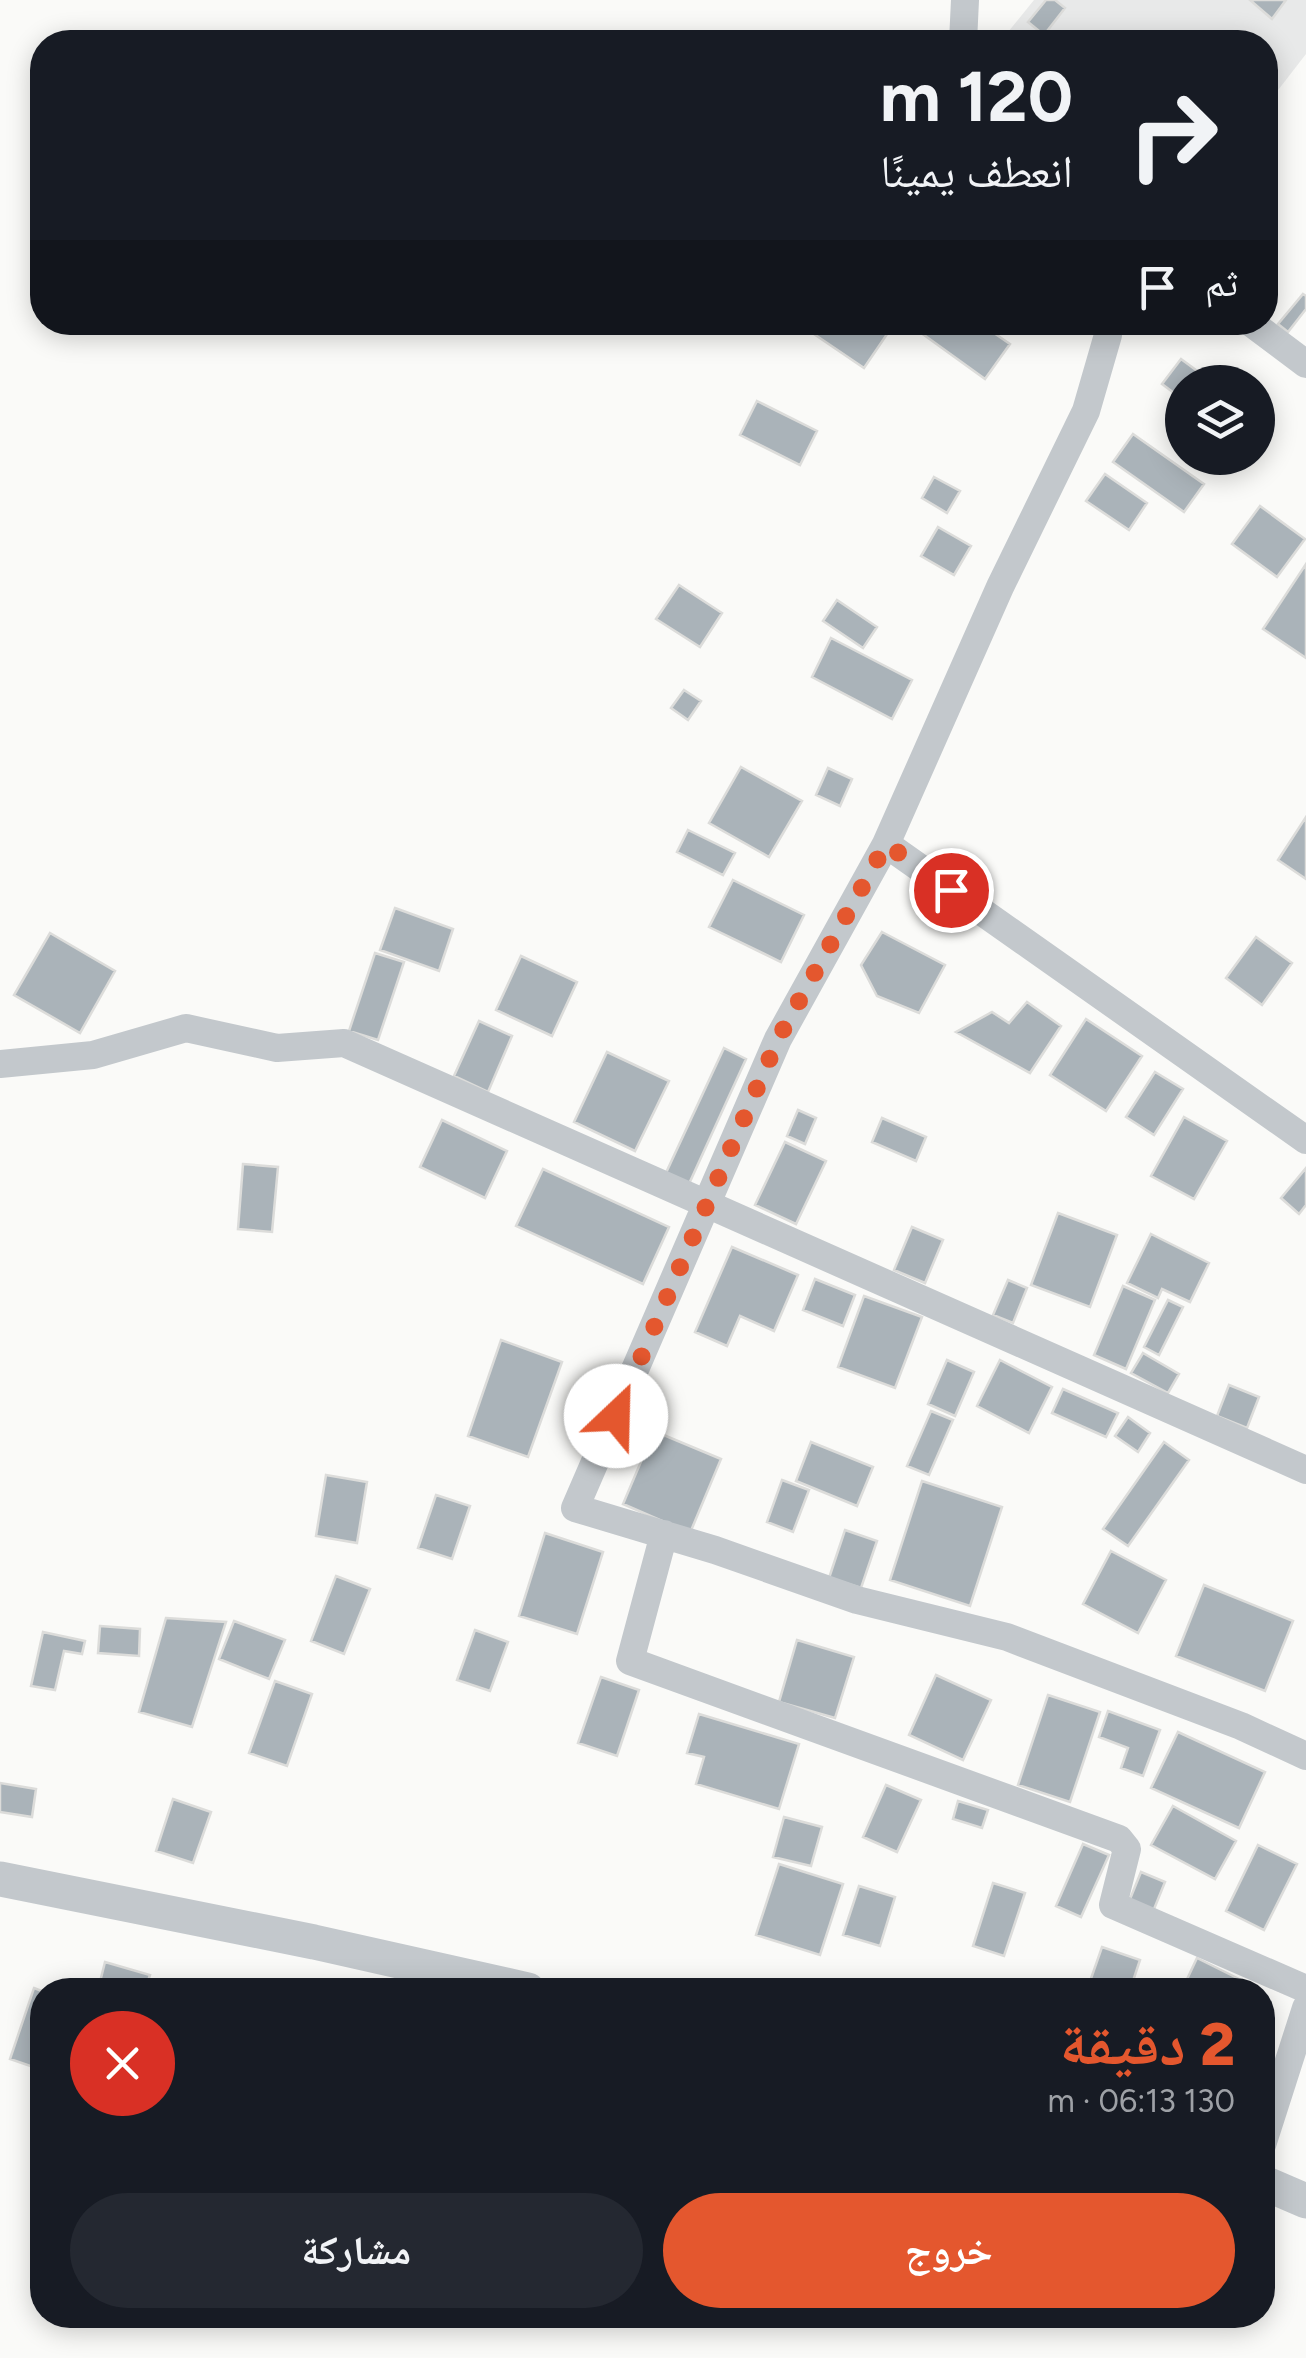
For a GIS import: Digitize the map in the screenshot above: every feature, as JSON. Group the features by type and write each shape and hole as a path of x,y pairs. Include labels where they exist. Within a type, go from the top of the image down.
{"street":[{"path":"964,30 965,0"},
{"path":"1108,335 1086,411 1000,588 886,844 778,1039 576,1508 857,1600 1006,1637 1242,1726 1306,1756"},
{"path":"1267,335 1306,364"},
{"path":"886,844 1306,1140"},
{"path":"0,1064 92,1055 186,1028 277,1048 344,1042 1306,1470"},
{"path":"664,1534 630,1661 1119,1839 1126,1849 1113,1906 1306,1989"},
{"path":"0,1879 474,1978"},
{"path":"1275,2105 1306,2008"},
{"path":"1275,2187 1306,2200"}],"shaded area":[{"path":"1034,0 1306,0 1306,54 1278,90 1278,30 1010,30"}],"building":[{"path":"1046,0 1055,0 1065,8 1048,30 1038,30 1028,22"},
{"path":"1250,0 1286,0 1272,19"},
{"path":"1303,294 1306,309 1288,332 1278,324"},
{"path":"815,335 886,335 864,368"},
{"path":"924,335 997,335 1010,344 985,379"},
{"path":"757,401 817,431 800,465 740,435"},
{"path":"1133,434 1165,457 1165,475 1191,475 1204,484 1184,512 1113,462"},
{"path":"1105,474 1147,503 1129,530 1086,501"},
{"path":"934,477 960,491 947,513 922,498"},
{"path":"1260,506 1305,539 1277,577 1232,544"},
{"path":"938,527 971,546 954,575 921,556"},
{"path":"1306,564 1306,658 1263,629"},
{"path":"679,585 722,613 700,647 656,619"},
{"path":"837,600 877,627 863,648 823,621"},
{"path":"831,638 912,680 892,719 812,677"},
{"path":"684,690 701,701 688,720 671,708"},
{"path":"741,767 802,801 769,857 709,823"},
{"path":"828,768 852,779 840,806 816,795"},
{"path":"1306,817 1306,879 1278,860"},
{"path":"688,830 735,853 723,875 677,852"},
{"path":"733,880 804,915 781,962 709,927"},
{"path":"395,908 453,929 439,971 380,950"},
{"path":"882,932 945,965 919,1013 877,996 861,965"},
{"path":"50,933 115,971 80,1033 14,995"},
{"path":"1256,937 1292,963 1262,1005 1226,978"},
{"path":"375,953 404,962 378,1040 349,1031"},
{"path":"521,956 577,982 552,1036 496,1010"},
{"path":"1027,1002 1061,1026 1030,1073 956,1032 992,1012 1009,1023"},
{"path":"1086,1019 1142,1056 1106,1111 1050,1075"},
{"path":"479,1021 512,1036 488,1092 454,1076"},
{"path":"724,1048 746,1059 688,1186 665,1175"},
{"path":"607,1052 669,1081 635,1151 574,1122"},
{"path":"1155,1072 1183,1089 1154,1135 1126,1117"},
{"path":"798,1110 816,1118 805,1144 787,1136"},
{"path":"1184,1117 1227,1141 1194,1199 1151,1176"},
{"path":"882,1118 926,1137 916,1161 872,1142"},
{"path":"442,1120 507,1151 485,1198 420,1167"},
{"path":"785,1142 826,1161 796,1224 755,1205"},
{"path":"243,1164 278,1167 272,1232 238,1229"},
{"path":"1306,1168 1306,1205 1299,1214 1281,1198"},
{"path":"543,1169 669,1227 643,1284 516,1226"},
{"path":"1058,1213 1117,1235 1090,1307 1031,1285"},
{"path":"912,1227 943,1240 925,1283 894,1270"},
{"path":"1151,1234 1209,1263 1190,1302 1162,1289 1158,1298 1127,1283"},
{"path":"732,1247 798,1275 774,1331 740,1316 727,1346 695,1332"},
{"path":"815,1279 855,1295 843,1326 803,1310"},
{"path":"1008,1280 1027,1288 1013,1323 993,1315"},
{"path":"1123,1286 1155,1300 1126,1369 1094,1355"},
{"path":"864,1296 922,1317 895,1388 838,1367"},
{"path":"1168,1300 1183,1307 1159,1355 1144,1347"},
{"path":"501,1340 562,1362 528,1457 468,1436"},
{"path":"1143,1353 1179,1374 1168,1393 1131,1373"},
{"path":"947,1360 974,1372 955,1416 928,1404"},
{"path":"1000,1360 1052,1387 1029,1433 977,1406"},
{"path":"1229,1385 1259,1397 1247,1428 1217,1416"},
{"path":"1063,1389 1118,1413 1106,1437 1052,1413"},
{"path":"931,1411 953,1420 929,1475 907,1466"},
{"path":"1128,1417 1150,1433 1138,1452 1115,1436"},
{"path":"654,1431 721,1459 690,1533 623,1504"},
{"path":"811,1442 873,1467 857,1506 796,1481"},
{"path":"1164,1442 1189,1460 1128,1546 1103,1529"},
{"path":"326,1475 367,1482 357,1543 316,1536"},
{"path":"782,1480 809,1490 793,1532 767,1522"},
{"path":"922,1481 1002,1507 970,1606 890,1580"},
{"path":"436,1495 470,1506 452,1559 418,1548"},
{"path":"845,1530 877,1541 861,1588 829,1578"},
{"path":"545,1533 603,1552 577,1634 519,1616"},
{"path":"1111,1551 1166,1580 1138,1633 1083,1604"},
{"path":"336,1576 370,1589 344,1654 311,1641"},
{"path":"1204,1585 1293,1621 1265,1691 1176,1656"},
{"path":"166,1618 226,1622 192,1727 139,1712"},
{"path":"234,1621 285,1640 269,1679 219,1659"},
{"path":"100,1626 140,1629 139,1656 98,1653"},
{"path":"475,1630 508,1642 490,1691 457,1680"},
{"path":"43,1632 85,1641 82,1654 64,1651 55,1690 31,1686"},
{"path":"797,1640 854,1657 835,1718 779,1702"},
{"path":"936,1675 991,1700 963,1760 909,1735"},
{"path":"601,1677 639,1690 617,1756 578,1743"},
{"path":"275,1681 312,1694 287,1766 249,1753"},
{"path":"1048,1695 1100,1712 1070,1802 1018,1785"},
{"path":"1108,1711 1160,1730 1143,1776 1121,1768 1128,1748 1099,1737"},
{"path":"699,1714 799,1744 779,1809 696,1784 704,1757 687,1753"},
{"path":"1178,1732 1265,1772 1239,1828 1151,1788"},
{"path":"0,1783 36,1789 32,1817 0,1812"},
{"path":"886,1785 921,1800 897,1852 863,1837"},
{"path":"173,1799 211,1812 193,1863 156,1851"},
{"path":"958,1801 988,1810 982,1828 953,1819"},
{"path":"1173,1806 1236,1841 1215,1879 1151,1845"},
{"path":"784,1817 822,1827 811,1866 773,1857"},
{"path":"1083,1844 1109,1855 1081,1917 1056,1906"},
{"path":"1258,1845 1297,1864 1264,1930 1226,1911"},
{"path":"779,1864 843,1884 820,1955 756,1935"},
{"path":"1141,1872 1165,1882 1152,1914 1128,1904"},
{"path":"993,1883 1025,1893 1004,1956 973,1946"},
{"path":"859,1886 895,1897 880,1946 843,1935"},
{"path":"1102,1947 1140,1960 1134,1978 1091,1978"},
{"path":"1197,1958 1237,1978 1188,1978"},
{"path":"105,1962 150,1975 149,1978 101,1978"},
{"path":"30,2000 30,2066 10,2059"}],"route":[{"path":"616,1416 778,1039 886,844 951,890"}]}
